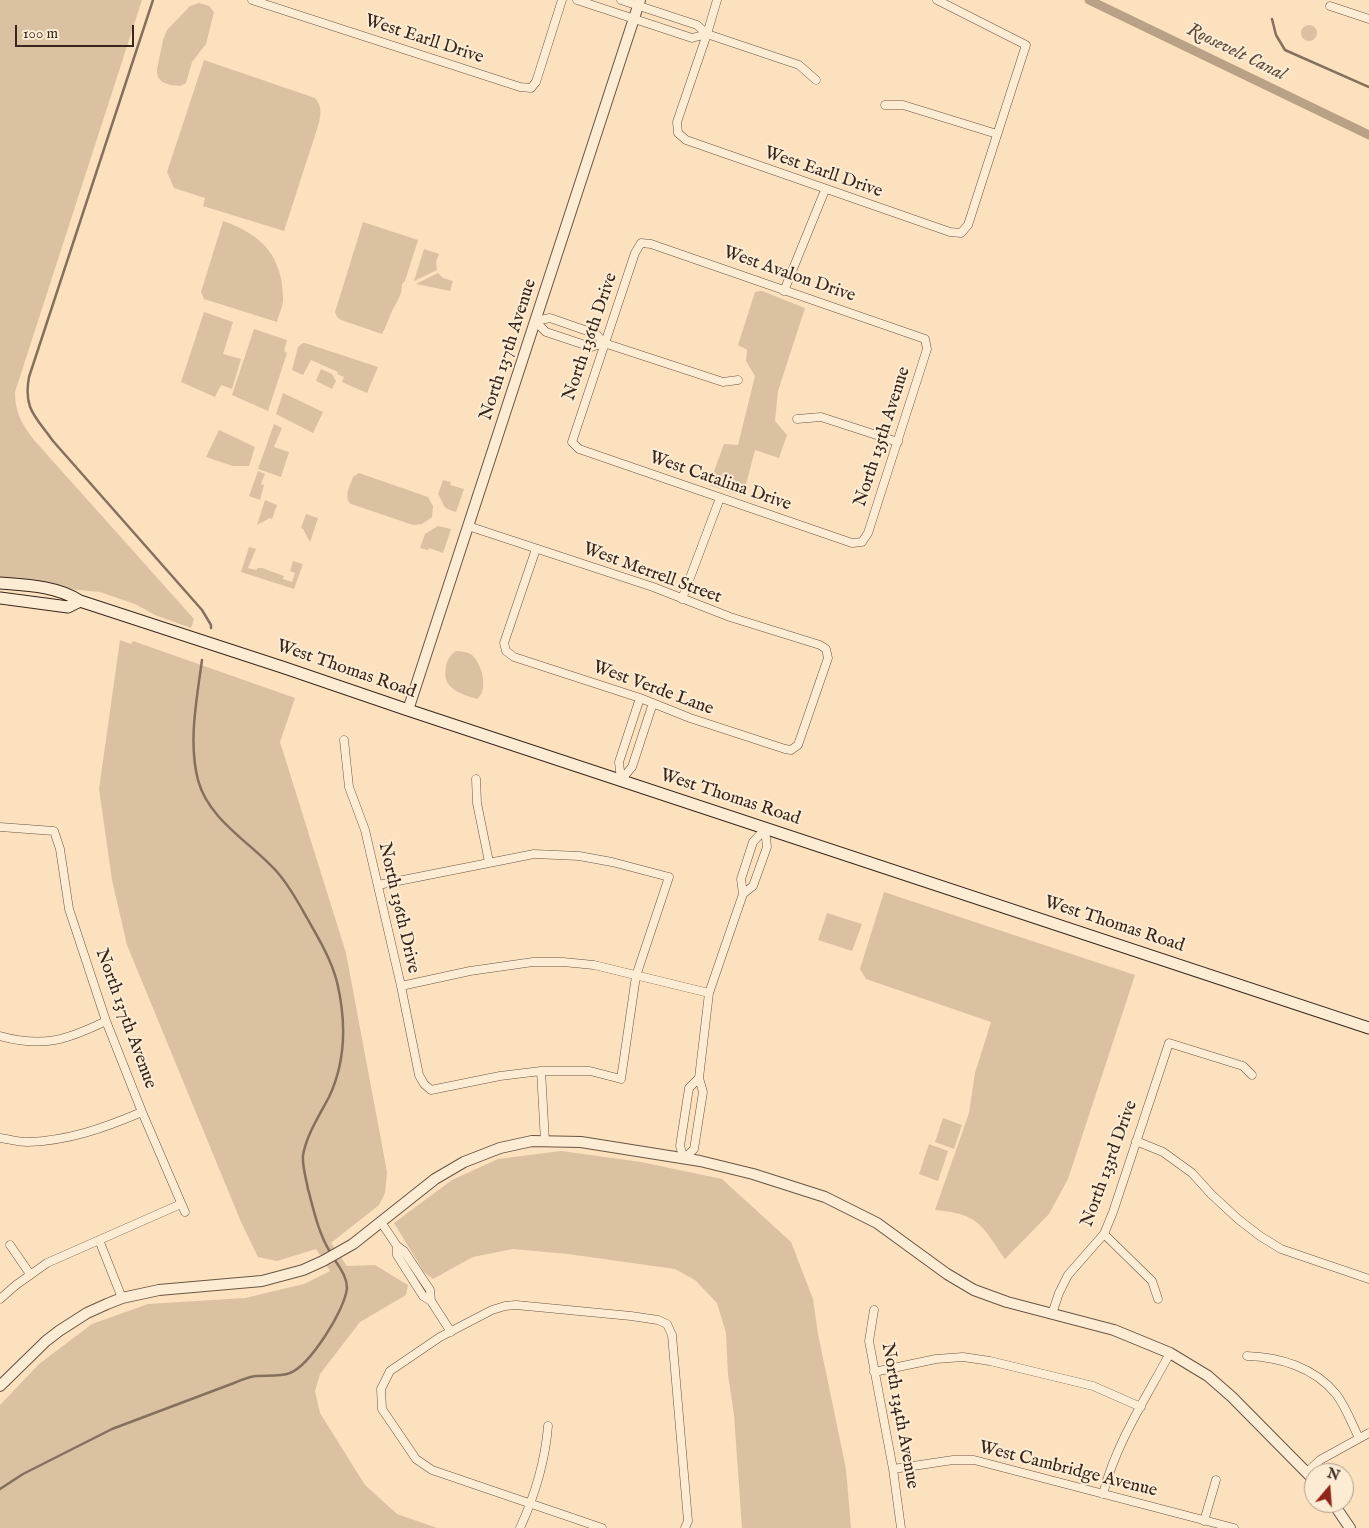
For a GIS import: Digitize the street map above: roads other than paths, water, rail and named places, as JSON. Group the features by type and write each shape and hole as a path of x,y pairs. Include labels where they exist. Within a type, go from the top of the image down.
{"main road":[{"name":"West Thomas Road","path":"0,583 37,587 70,594 80,601 1369,1028"},
{"name":"West Thomas Road","path":"0,598 68,607 80,601"}],"street":[{"name":"West Earll Drive","path":"252,0 520,87 531,88 536,82 562,0"},
{"path":"577,0 692,38 707,34"},
{"path":"620,0 639,3 697,25 707,34 799,65 816,80"},
{"path":"707,34 717,0"},
{"path":"884,105 903,105 997,134 1026,45 937,0"},
{"name":"North 137th Avenue","path":"408,710 639,3"},
{"path":"1330,6 1369,19"},
{"name":"West Earll Drive","path":"707,34 678,122 678,133 686,140 825,190 950,232 961,232 968,225 997,134"},
{"path":"784,291 825,190"},
{"name":"West Avalon Drive","path":"642,243 739,273 784,291 925,339"},
{"name":"North 136th Drive","path":"572,442 635,253 642,243"},
{"path":"535,320 550,318 596,334 604,343 723,382 738,380"},
{"path":"535,320 546,332 591,347 604,343"},
{"name":"North 135th Avenue","path":"862,542 868,533 927,350 925,339"},
{"path":"797,419 821,417 898,442"},
{"name":"West Catalina Drive","path":"572,442 579,449 720,498 852,542 862,542"},
{"path":"682,599 720,498"},
{"name":"West Merrell Street","path":"468,526 653,587 730,617 820,645 826,649 828,658 800,741 791,750"},
{"name":"West Verde Lane","path":"536,549 504,643 506,652 514,657 640,698 690,718 785,750 791,750"},
{"path":"621,780 619,762 640,698"},
{"path":"621,780 632,767 653,703"},
{"name":"North 136th Drive","path":"344,740 349,787 365,830 401,986 419,1075 424,1084 432,1090 500,1076 541,1071"},
{"path":"476,779 477,803 489,862"},
{"name":"North 137th Avenue","path":"0,827 54,831 60,849 69,909 106,1021 142,1112 185,1212"},
{"path":"684,1159 694,1148 703,1092 699,1078 709,993 743,894 740,879 753,842 765,829"},
{"path":"743,894 753,886 767,847 765,829"},
{"path":"378,885 534,854 579,856 669,877 636,976 621,1078 590,1071 541,1071 545,1141"},
{"path":"401,986 470,971 533,962 563,962 594,965 709,993"},
{"path":"0,1036 14,1040 46,1042 77,1035 106,1021"},
{"name":"North 133rd Drive","path":"1052,1314 1068,1275 1104,1234 1169,1043 1243,1066 1252,1075"},
{"path":"684,1159 680,1146 689,1088 699,1078"},
{"path":"0,1138 25,1142 81,1135 105,1128 142,1112"},
{"path":"0,1386 46,1341 71,1322 122,1298 159,1290 262,1281 290,1274 324,1262 381,1222 434,1178 464,1162 500,1148 532,1141 581,1142 700,1161 753,1174 825,1197 877,1223 947,1274 974,1290 1007,1302 1114,1330 1170,1352 1208,1376 1232,1397 1304,1469"},
{"path":"1136,1141 1163,1152 1192,1173 1238,1219 1281,1249 1369,1279"},
{"path":"0,1299 30,1274 47,1263 181,1204"},
{"path":"381,1222 397,1246 404,1251 430,1290 431,1301 451,1332"},
{"path":"1104,1234 1152,1281 1158,1299"},
{"path":"99,1240 122,1298"},
{"path":"10,1245 30,1274"},
{"path":"397,1246 397,1255 410,1277 422,1296 431,1301"},
{"path":"410,1277 418,1272"},
{"path":"602,1528 432,1470 416,1459 382,1409 381,1389 390,1371 440,1338 492,1310 504,1306 516,1305 631,1316 658,1320 666,1324 672,1335 688,1521 685,1528"},
{"name":"North 134th Avenue","path":"874,1310 869,1341 893,1469 901,1528"},
{"path":"1103,1494 1113,1458 1170,1352"},
{"path":"1247,1356 1268,1357 1289,1363 1324,1382 1336,1394 1359,1438"},
{"path":"874,1372 936,1359 963,1357 990,1361 1092,1386 1141,1407"},
{"path":"520,1528 531,1504 544,1457 548,1426"},
{"path":"1318,1463 1320,1460 1369,1433"},
{"name":"West Cambridge Avenue","path":"893,1469 953,1460 974,1460 1234,1528"},
{"path":"1204,1521 1216,1480"},
{"path":"1340,1513 1350,1528"}],"waterway":[{"path":"153,0 29,377 28,397 32,412 53,441 202,610 211,628"},
{"name":"Roosevelt Canal","path":"1089,0 1369,135"},
{"path":"1272,19 1276,35 1285,50 1369,87"},
{"path":"202,660 194,720 194,751 198,780 204,795 211,808 221,820 268,862 286,884 324,949 337,982 343,1026 339,1069 329,1097 307,1140 303,1155 308,1189 322,1237 330,1252"},
{"path":"0,1489 23,1474 112,1429 245,1379 256,1376 286,1374 298,1368 325,1336 345,1298 346,1280 333,1257"}]}
